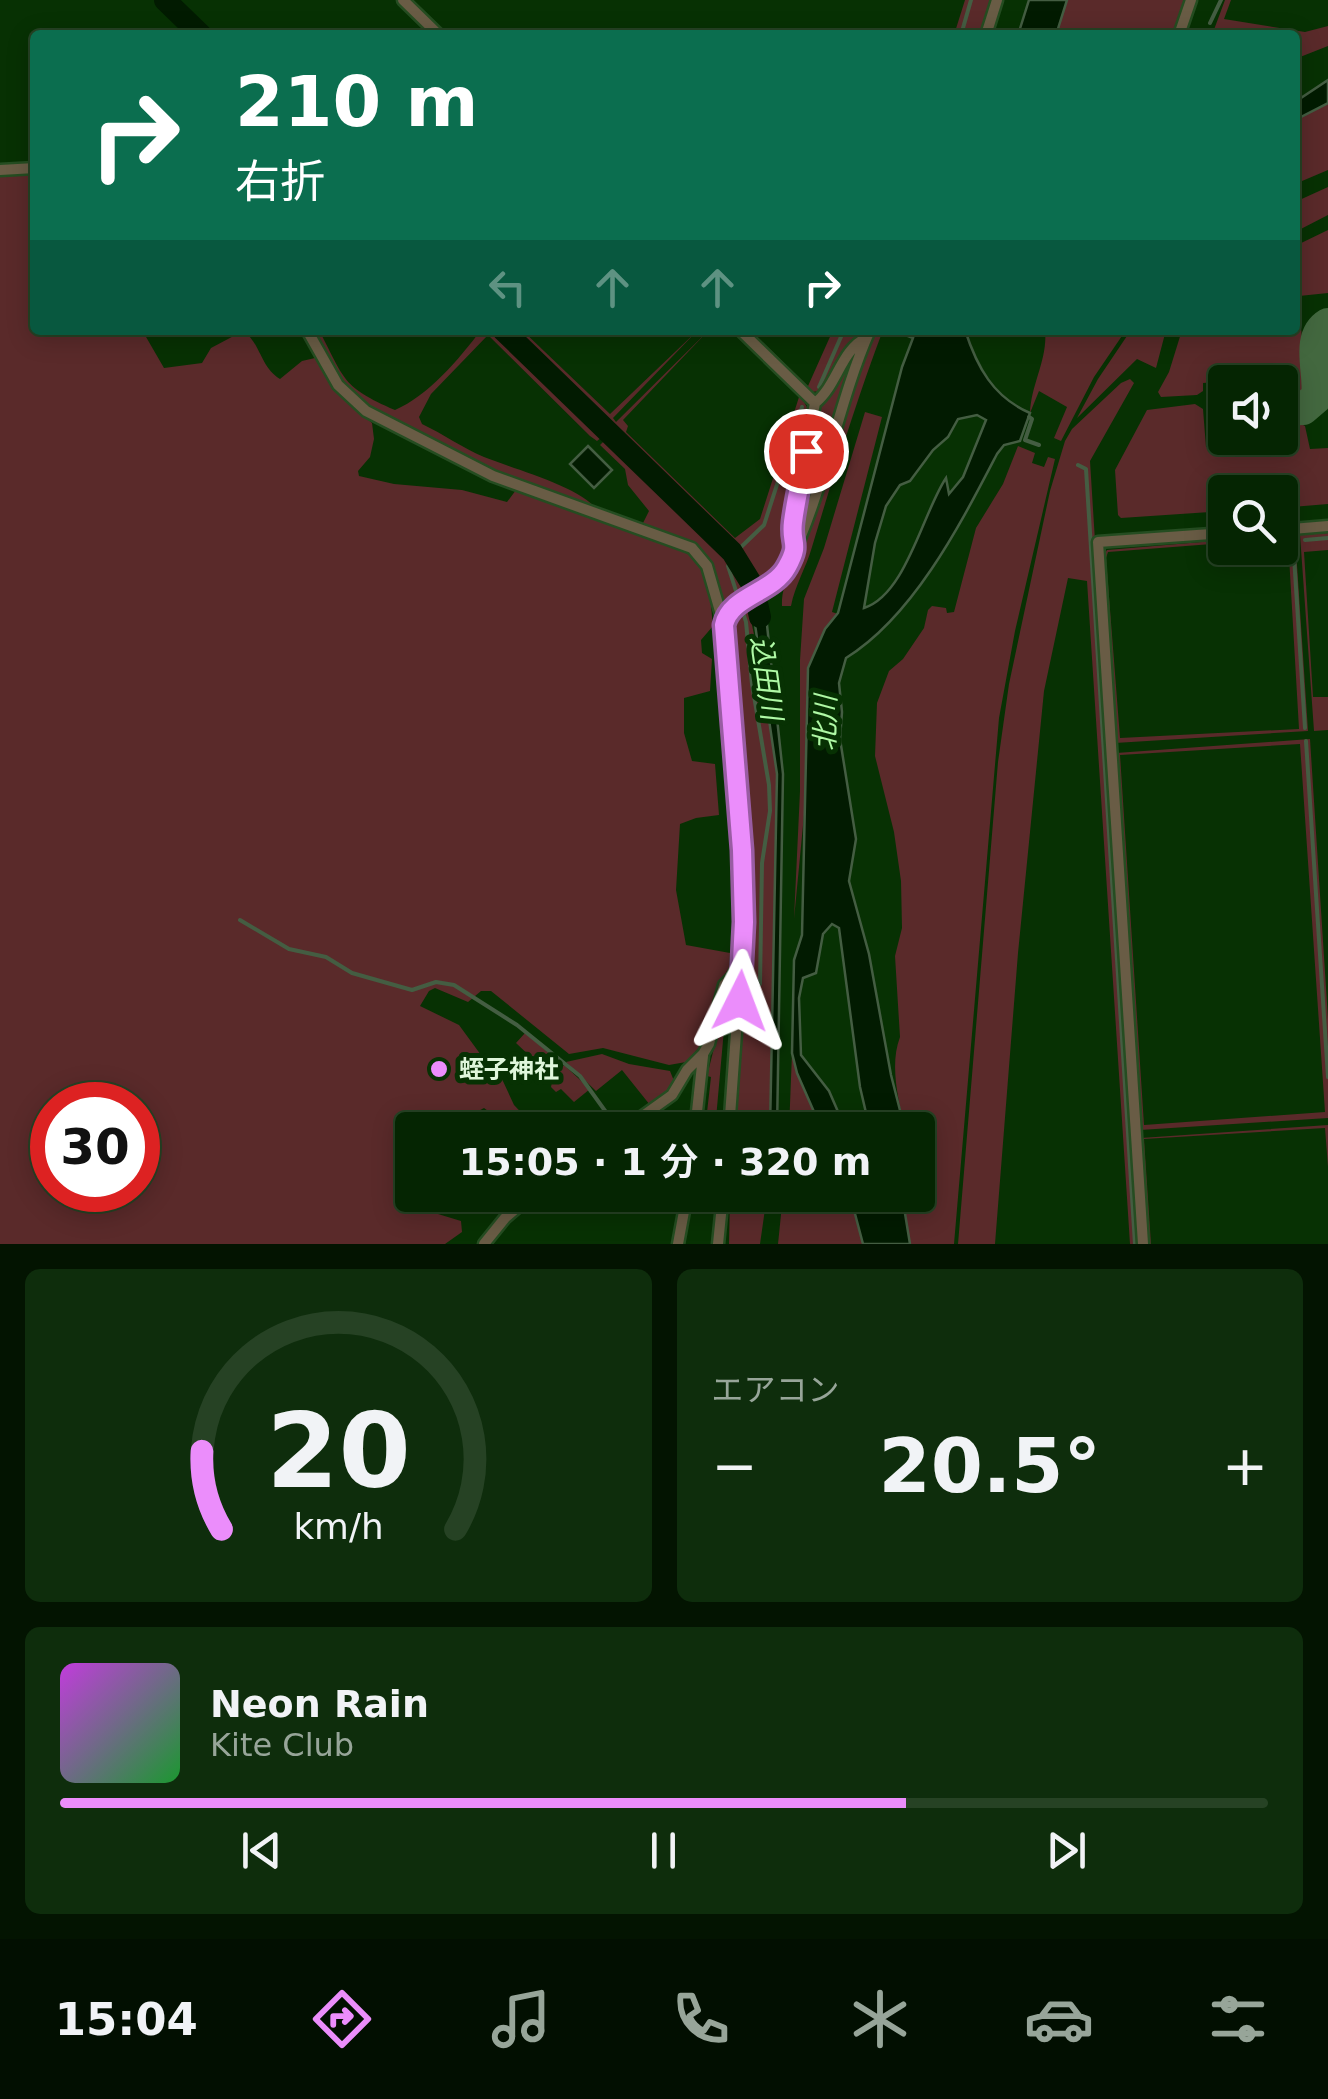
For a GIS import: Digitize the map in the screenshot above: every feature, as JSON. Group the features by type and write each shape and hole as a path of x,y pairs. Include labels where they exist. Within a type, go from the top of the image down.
{"street":[{"path":"403,0 433,30"},
{"path":"988,30 997,0"},
{"path":"1181,30 1190,0"},
{"path":"0,170 30,168"},
{"path":"310,335 338,385 366,411 493,476 692,548 707,566 724,625 742,850 742,980 731,1112"},
{"path":"745,335 815,403"},
{"path":"796,546 793,520 815,403 827,394 855,345 867,335"},
{"path":"724,625 731,609 783,574 868,335"},
{"path":"1298,528 1328,526"},
{"path":"1143,1244 1098,542 1208,534"},
{"path":"648,1112 672,1095 709,1044 724,985 730,979 742,980"},
{"path":"697,1112 703,1054"},
{"path":"484,1244 512,1212"},
{"path":"678,1244 683,1212"},
{"path":"718,1244 721,1212"}],"shaded area":[{"path":"965,0 992,0 983,30 956,30"},
{"path":"1067,0 1188,0 1178,30 1058,30"},
{"path":"1225,0 1231,0 1224,19 1293,30 1214,30"},
{"path":"1328,26 1328,46 1300,57 1300,31"},
{"path":"1328,103 1328,170 1300,182 1300,117"},
{"path":"30,173 30,335 145,335 164,368 202,363 211,348 235,335 248,335 268,368 280,379 302,361 315,358 343,398 372,423 370,457 358,471 359,476 394,484 462,490 507,502 516,490 669,544 693,558 705,576 713,626 701,640 702,653 712,659 710,691 684,698 684,733 692,761 715,764 719,815 680,824 676,890 686,945 730,953 704,1042 686,1062 669,1065 603,1048 569,1054 491,991 481,991 468,1002 435,988 429,991 420,1006 459,1025 489,1066 495,1064 521,1112 490,1112 484,1108 476,1112 395,1112 395,1212 438,1212 461,1221 462,1232 445,1244 0,1244 0,176"},
{"path":"1328,187 1328,215 1300,229 1300,200"},
{"path":"1328,230 1328,293 1300,296 1300,244"},
{"path":"1300,311 1305,386 1302,392 1298,393 1298,365 1208,365 1208,383 1203,383 1203,391 1197,395 1161,397 1158,392 1180,335 1300,335"},
{"path":"315,335 322,335 340,371 355,388 395,410 431,386 477,335 488,335 431,394 419,417 422,424 484,457 576,493 596,509 494,471 360,402 333,371"},
{"path":"488,335 498,335 602,437 597,441"},
{"path":"518,335 527,335 610,414 693,335 613,418 616,422 704,335 623,420 628,426 626,432 735,538 760,519 799,397 737,335 740,335 799,393 808,409 787,529 788,551 775,573 762,583 733,543"},
{"path":"751,335 808,386 831,335 860,335 821,391 811,392"},
{"path":"874,335 881,335 810,555 791,606 782,606 786,581"},
{"path":"1045,335 1123,335 1094,377 1061,441 1054,438 1067,407 1039,391 1030,413"},
{"path":"1128,335 1165,335 1156,368 1137,359 1077,418"},
{"path":"858,346 798,527 819,407"},
{"path":"1130,379 1134,383 1090,461 1139,1244 1130,1244 1087,581 1068,578 1044,691 995,1244 958,1244 998,762 1009,684 1050,491 1065,441 1072,429"},
{"path":"1195,404 1203,409 1208,455 1298,455 1298,423 1305,426 1310,449 1328,448 1328,504 1298,506 1298,475 1208,475 1208,512 1121,518 1115,470 1147,410"},
{"path":"865,412 882,417 832,612 838,614 825,629 808,668 807,784 794,919 804,599 824,548"},
{"path":"605,440 704,532 737,572 747,592 724,603 711,568 697,549 642,525 649,511 628,485 625,469 600,445"},
{"path":"1018,446 1035,453 1032,463 1044,467 1048,457 1055,459 999,718 954,1244 910,1244 905,1212 935,1212 935,1112 901,1112 896,1084 895,1060 900,1037 895,956 902,928 901,881 894,832 875,756 877,703 889,671 903,659 924,628 928,610 932,606 954,612 976,528 1003,484"},
{"path":"1328,533 1328,550 1304,552 1313,697 1328,697 1328,730 1314,731 1300,535"},
{"path":"1208,541 1108,552 1120,738 1299,729 1290,565 1297,565 1308,731 1115,743 1104,555 1107,550"},
{"path":"748,606 757,649 761,649 777,774 770,1112 736,1112 749,922 747,808 730,630 732,617"},
{"path":"1310,739 1328,1019 1328,1118 1140,1130 1116,753","holes":["1300,744 1325,1112 1144,1125 1120,755"]},
{"path":"727,996 717,1112 707,1112 711,1077 707,1076"},
{"path":"525,1033 561,1063 550,1075 516,1043"},
{"path":"792,1053 814,1112 790,1112"},
{"path":"602,1054 629,1064 670,1071 674,1081 669,1091 650,1105 622,1070 596,1091 566,1062"},
{"path":"564,1065 590,1089 574,1102 561,1089 556,1092 551,1087 553,1077"},
{"path":"1328,1125 1328,1167 1325,1128 1144,1139 1151,1244 1147,1244 1141,1138"},
{"path":"730,1212 765,1212 760,1244 729,1244"},
{"path":"781,1212 855,1212 863,1244 778,1244"}],"water":[{"path":"1029,0 1067,0 1058,30 1020,30"},
{"path":"1328,80 1328,103 1300,117 1300,99"},
{"name":"北川","path":"908,335 967,335 996,389 1030,413 1020,441 1004,445 997,454 951,538 914,593 871,640 846,658 839,683 840,739 856,839 849,881 869,954 900,1112 866,1112 839,928 832,924 823,934 816,973 803,978 799,998 801,1055 829,1091 838,1112 814,1112 792,1053 794,960 802,935 808,668 825,629 838,613 913,338","holes":["977,415 986,420 963,477 949,494 946,478 902,570 879,600 864,608 886,506 900,485 910,481 948,437 958,419"]},
{"path":"588,446 612,470 594,488 570,464"},
{"path":"764,597 783,774 777,1112 770,1112 777,774 752,604"},
{"path":"855,1212 905,1212 910,1244 863,1244"}],"waterway":[{"name":"込田川","path":"165,0 196,30"},
{"path":"962,30 971,0"},
{"path":"1210,23 1221,0"},
{"name":"込田川","path":"508,335 732,552 753,586 760,617"},
{"path":"819,387 842,335"},
{"path":"760,984 762,863 770,811 769,785 746,622 728,566 764,525 802,407"},
{"path":"1029,417 1032,419 1025,440 1039,445"},
{"path":"1078,465 1086,469 1135,1244"},
{"path":"1305,540 1328,538"},
{"path":"1295,565 1305,728"},
{"path":"1306,741 1328,1077"},
{"path":"240,920 289,949 326,957 352,973 412,990 436,982 454,985 517,1025 580,1076 606,1112"}],"taxiway":[{"path":"1298,409 1317,397 1315,347 1321,330 1328,324"}],"place":[{"name":"蛭子神社","path":"439,1069"}],"route":[{"path":"740,1001 742,850 724,625 731,609 777,580 787,567 796,546 793,520 806,451"}]}
